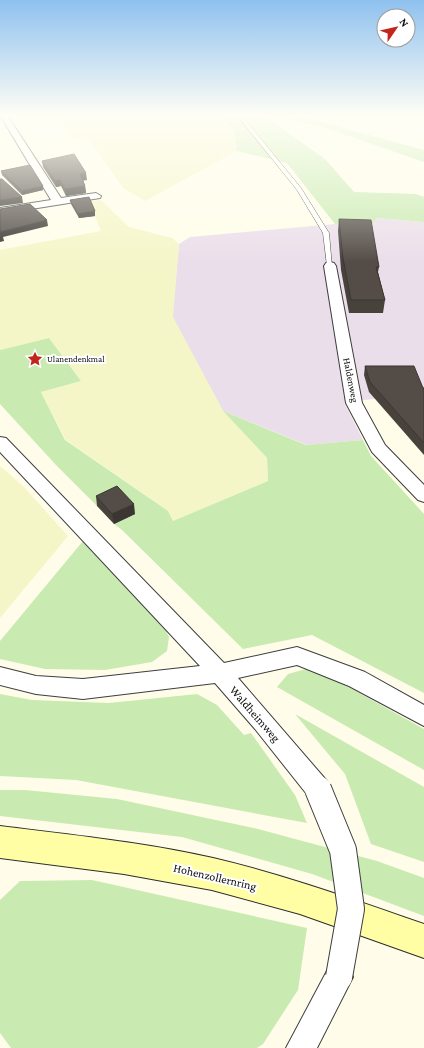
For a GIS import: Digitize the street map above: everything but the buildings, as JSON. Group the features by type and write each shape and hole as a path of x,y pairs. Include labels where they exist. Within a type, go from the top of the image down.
{"main road":[{"name":"Hohenzollernring","path":"0,842 124,858 212,874 300,898 424,941"}],"street":[{"path":"34,164 58,202"},
{"path":"0,211 96,196"},
{"name":"Haldenweg","path":"330,266 354,403 378,448 424,496"},
{"name":"Waldheimweg","path":"0,442 220,673 263,722 318,789 343,850 351,909 339,977 301,1048"},
{"path":"0,676 36,685 82,689 220,673 297,656 357,679 424,716"}],"lane":[{"path":"279,164 299,189 326,233 330,266"}],"shaded area":[{"path":"377,218 424,222 424,394 344,402 363,440 307,445 223,411 172,317 179,244 190,237 335,224 373,224"}],"green space":[{"path":"106,164 213,164 145,201 123,188"},
{"path":"288,164 329,164 354,192 416,194 424,197 424,222 377,218 373,224 335,224"},
{"path":"101,200 129,227 172,238 179,244 173,317 223,411 267,458 268,481 173,521 168,511 66,440 41,392 81,381 49,338 0,350 0,250 101,231 89,201"},
{"path":"49,338 81,381 41,392 65,440 168,511 173,521 268,481 267,458 223,411 306,445 363,440 371,456 424,514 424,693 312,635 243,649 122,530 114,524 135,514 97,506 56,465 0,404 0,350"},
{"path":"0,466 23,486 68,536 0,618"},
{"path":"83,541 163,625 169,637 167,651 152,662 105,670 45,669 0,659 0,641"},
{"path":"306,669 334,679 424,729 424,770 277,687 288,674"},
{"path":"0,694 32,700 109,703 197,694 217,705 244,735 251,733 295,795 307,823 76,780 0,776"},
{"path":"295,714 424,787 424,862 371,844 345,774"},
{"path":"0,790 25,790 117,799 258,829 377,861 424,878 424,916 312,874 182,837 0,816"},
{"path":"92,880 307,928 298,990 263,1044 257,1048 11,1048 0,1033 0,900 20,881"}],"place":[{"name":"Ulanendenkmal","path":"35,359"}]}
